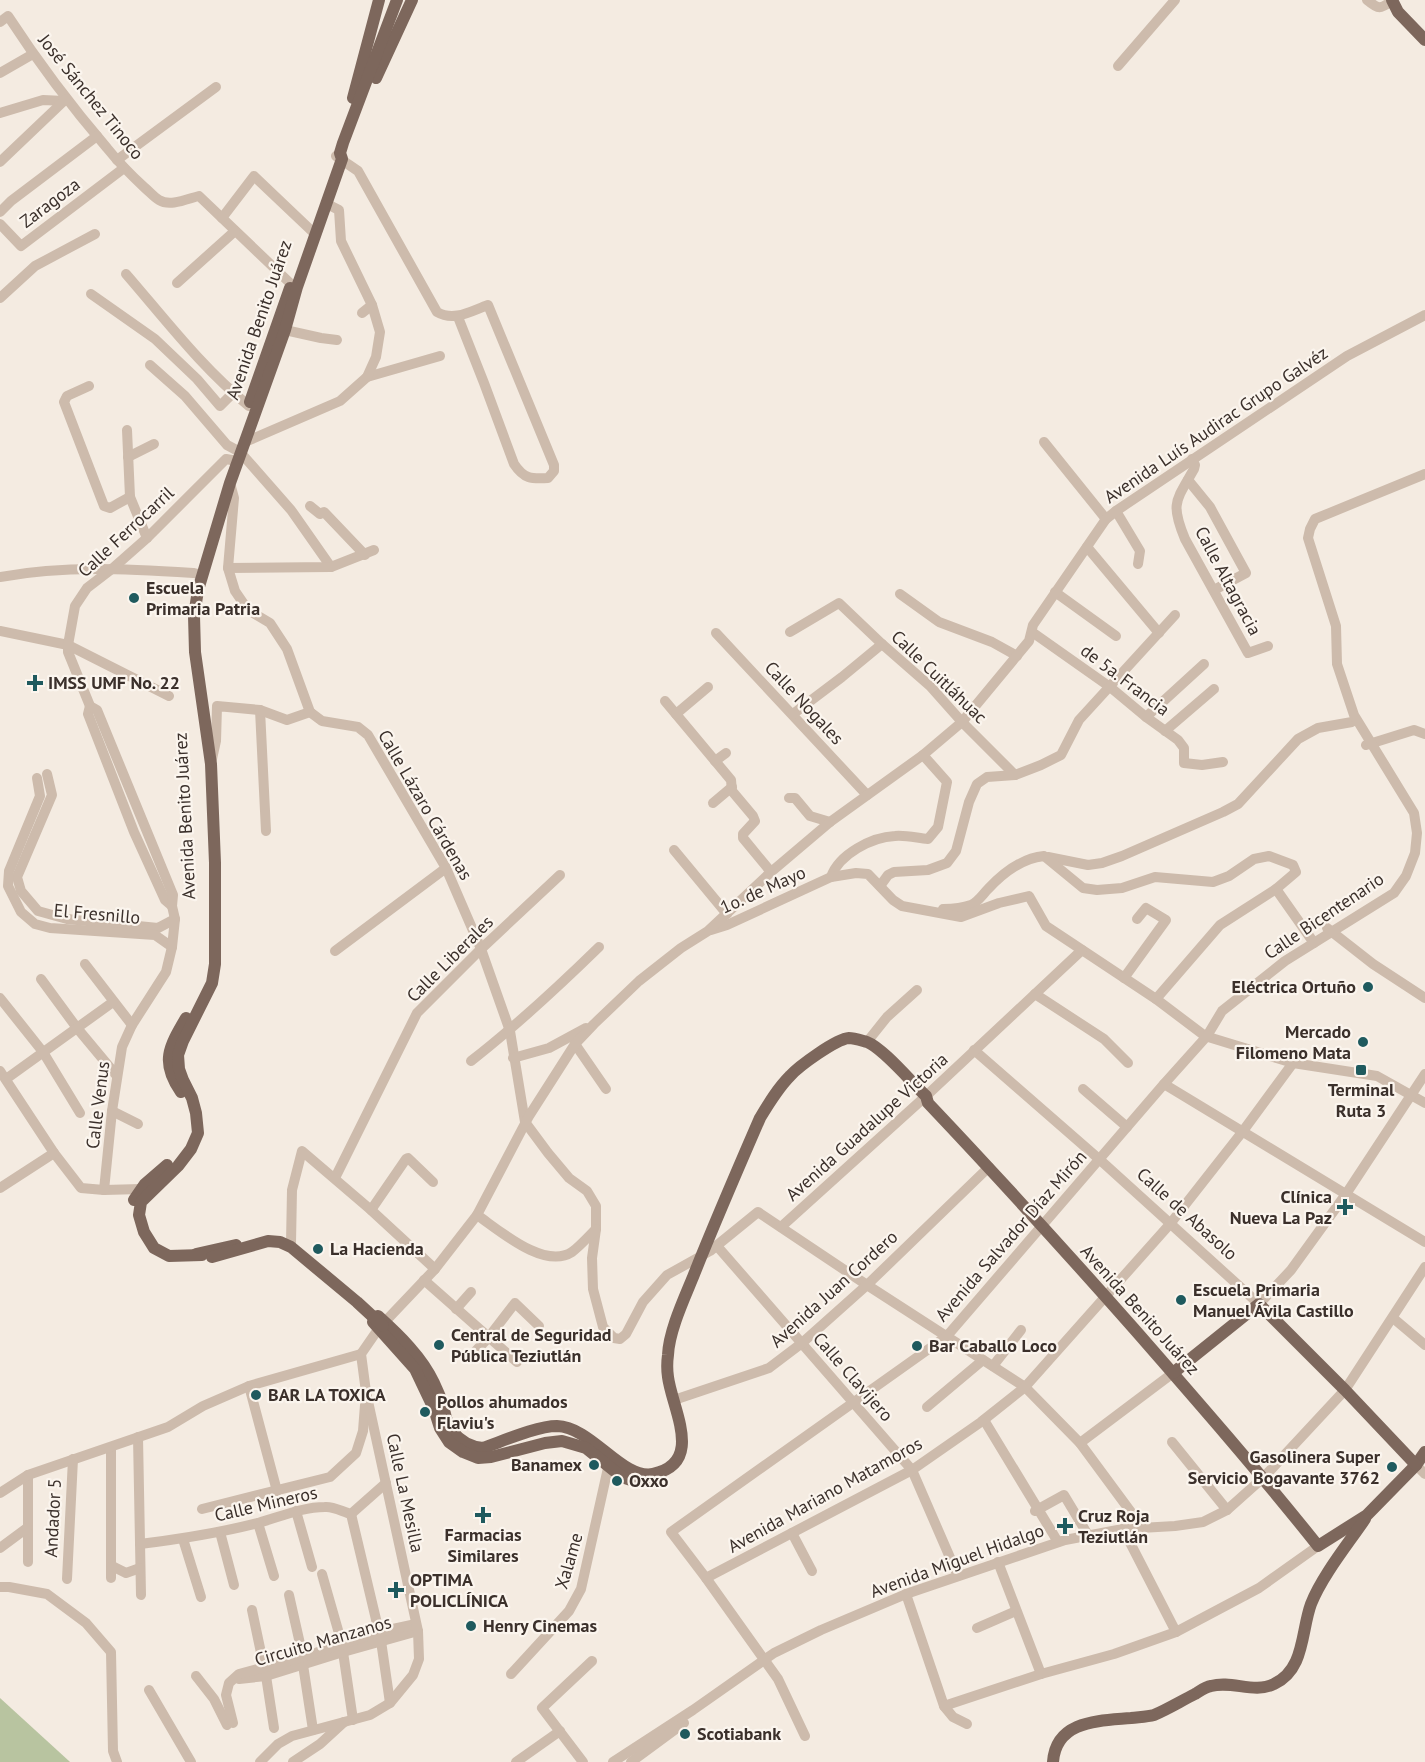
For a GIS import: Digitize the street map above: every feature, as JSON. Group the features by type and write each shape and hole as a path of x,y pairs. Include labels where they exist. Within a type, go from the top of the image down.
{"main road":[{"path":"340,153 379,0"},
{"name":"Avenida Benito Juárez","path":"145,1191 178,1166 191,1149 198,1133 196,1113 179,1069 178,1055 212,983 215,964 215,863 211,764 195,652 194,616 198,574 230,483 249,406 397,0"},
{"path":"340,153 412,0"},
{"path":"1392,1 1398,12 1425,40"},
{"name":"Avenida Benito Juárez","path":"313,232 327,204 340,153"},
{"name":"Avenida Benito Juárez","path":"294,285 285,330 238,453 198,574 186,619 187,653 204,765 208,865 208,965 200,995 175,1037 168,1056 170,1072 185,1098 190,1114 191,1130 186,1143 145,1191 139,1215 144,1232 154,1248 169,1256 212,1257 268,1241 291,1246 383,1326 418,1366 433,1392 447,1434 459,1447 478,1455 544,1434 568,1435 587,1443"},
{"path":"197,1258 219,1259 271,1245 289,1250 402,1339 422,1362 438,1391 450,1429 461,1441 476,1448 483,1448 539,1429 558,1426 570,1429 609,1461 632,1471 651,1474 671,1466 679,1457 682,1432 677,1399 668,1378 668,1353 678,1312 687,1299 709,1251 760,1118 790,1076 810,1059 848,1038 872,1047"},
{"name":"Avenida Benito Juárez","path":"872,1047 989,1167 1105,1296 1264,1477 1318,1546"},
{"path":"197,1258 270,1237 295,1244 382,1325"},
{"path":"1173,1373 1259,1304"},
{"name":"Calle de Abasolo","path":"1259,1304 1421,1470"},
{"path":"1318,1546 1367,1515 1421,1470 1425,1452"},
{"path":"1053,1762 1063,1736 1073,1728 1088,1722 1151,1716 1211,1686 1227,1684 1253,1688 1273,1685 1284,1678 1299,1655 1311,1604 1323,1581 1367,1515"}],"street":[{"path":"1118,66 1175,0"},
{"path":"1366,0 1377,8 1383,8 1392,1"},
{"name":"José Sánchez Tinoco","path":"4,19 50,75 65,100 120,164 153,195 160,201 170,203 199,196 222,218"},
{"path":"0,73 33,54"},
{"path":"120,164 216,87"},
{"path":"0,113 43,100 65,100"},
{"path":"0,162 65,100"},
{"name":"Zaragoza","path":"0,212 11,201 97,136"},
{"path":"340,153 358,171 437,312 458,317 488,305 554,465 554,471 548,478 532,479 520,474 514,464 458,317"},
{"name":"Zaragoza","path":"0,224 21,246 120,164"},
{"path":"294,285 222,218 254,176 313,232"},
{"name":"Calle Ferrocarril","path":"68,645 75,606 87,588 147,538 226,459 340,401 367,376 376,357 380,332 372,305 341,241 339,210 327,204"},
{"path":"177,283 235,231"},
{"path":"2,293 35,266 95,234"},
{"path":"126,274 180,337 233,393 249,406"},
{"path":"91,294 155,339 197,379 220,406 233,393"},
{"path":"362,313 372,305"},
{"name":"Avenida Luís Audirac Grupo Galvéz","path":"708,931 771,872 830,822 923,755 962,722 1029,641 1033,625 1106,519 1347,356 1425,315"},
{"path":"285,330 337,340"},
{"path":"155,339 180,337"},
{"path":"367,376 440,356"},
{"path":"150,364 185,396 227,445 238,453 291,510 331,567"},
{"path":"197,379 211,370"},
{"path":"89,386 67,396 64,402 104,506 110,508 130,497"},
{"path":"127,430 130,497 147,538"},
{"path":"1044,442 1106,519"},
{"path":"128,457 154,444"},
{"name":"Calle Altagracia","path":"1192,459 1194,469 1177,499 1176,515 1185,539 1248,653 1268,646"},
{"path":"1367,744 1352,722 1330,662 1330,628 1302,540 1304,526 1320,510 1361,496 1380,486 1425,469"},
{"path":"1367,744 1354,715 1337,664 1336,626 1308,538 1316,519 1425,474"},
{"path":"1188,480 1210,507 1246,573 1214,591"},
{"path":"211,764 216,741 217,706 260,710 286,720 310,712 287,649 270,623 248,610 235,591 228,568 234,498 230,483"},
{"path":"228,568 331,567 370,552 310,506"},
{"path":"1116,511 1140,551 1138,564"},
{"path":"1087,547 1160,633"},
{"path":"0,577 81,568 198,574"},
{"path":"1055,592 1116,636"},
{"path":"900,594 939,622 992,642 1017,656"},
{"name":"Calle Cuitláhuac","path":"790,633 839,603 930,686 1015,775"},
{"path":"880,886 888,875 894,872 928,870 948,863 956,852 969,802 977,784 987,777 1015,775 1061,755 1079,720 1175,615"},
{"path":"0,631 68,645 168,696"},
{"name":"de 5a. Francia","path":"1032,632 1110,687 1178,740 1184,748 1184,763 1202,765 1223,762"},
{"name":"Calle Nogales","path":"716,633 867,795"},
{"path":"793,714 882,644"},
{"name":"Calle Venus","path":"68,645 68,652 90,706 88,714 134,832 165,900 172,906 175,919 166,972 132,1025 122,1047 112,1111 104,1190"},
{"path":"1146,717 1204,664"},
{"path":"676,714 708,687"},
{"path":"1165,731 1214,688"},
{"path":"665,701 731,780 732,791 755,821 743,834 743,838 771,872"},
{"path":"260,710 266,831"},
{"name":"Calle Lázaro Cárdenas","path":"310,712 322,721 358,727 368,735 446,868 482,949 510,1031 525,1122"},
{"path":"902,906 951,909 974,904 996,881 1015,866 1033,857 1044,856 1088,865 1122,856 1238,804 1298,739 1318,728 1352,722"},
{"path":"1367,744 1414,730 1425,734"},
{"name":"Calle Bicentenario","path":"1206,1037 1222,1011 1312,941 1394,893 1407,876 1415,853 1417,833 1414,813 1367,744"},
{"path":"715,761 726,753"},
{"path":"923,755 947,782 938,826 928,839 897,835 863,846 844,857 834,869 831,877 856,873 868,874 902,906 961,917 999,903 1029,896 1046,926 1156,999 1206,1037 1293,1063 1377,1076 1425,1103"},
{"name":"El Fresnillo","path":"42,776 40,795 9,871 21,912 34,924 50,928 157,932 175,919"},
{"path":"713,803 732,787"},
{"path":"789,798 795,798 810,816 830,822"},
{"path":"674,850 727,914"},
{"path":"1044,856 1083,888 1097,890 1122,888 1155,877 1213,882 1229,876 1254,859 1269,856 1293,865 1296,872 1276,889 1220,925 1156,999"},
{"path":"335,951 446,868"},
{"name":"Calle Liberales","path":"334,1178 417,1013 560,875"},
{"name":"1o. de Mayo","path":"708,931 727,925 831,877"},
{"path":"1276,889 1312,941"},
{"path":"1124,978 1166,920 1146,908 1137,919"},
{"path":"1329,930 1373,964 1425,998"},
{"path":"0,1493 28,1475 168,1427 202,1406 249,1386 361,1354 382,1325 435,1269 477,1215 525,1122 575,1044 639,981 681,948 708,931"},
{"name":"El Fresnillo","path":"157,932 172,947"},
{"path":"471,1061 510,1031 600,947"},
{"name":"Avenida Guadalupe Victoria","path":"781,1227 925,1100 974,1050 1082,950"},
{"path":"85,964 132,1025"},
{"path":"41,979 77,1028 117,1076"},
{"path":"872,1047 887,1017 916,990"},
{"path":"1035,994 1104,1039 1128,1063"},
{"path":"0,998 43,1052 80,1113"},
{"path":"113,1002 43,1052 3,1075 54,1153 81,1188 145,1191"},
{"path":"513,1058 549,1048 594,1024"},
{"name":"Avenida Salvador Díaz Mirón","path":"706,1578 671,1532 947,1336 1206,1037"},
{"path":"575,1044 606,1089"},
{"name":"Calle de Abasolo","path":"974,1050 1259,1304"},
{"name":"Avenida Mariano Matamoros","path":"706,1578 912,1470 983,1421 1024,1387 1170,1224 1293,1063"},
{"path":"1259,1304 1291,1270 1346,1194 1425,1074"},
{"path":"1164,1084 1425,1242"},
{"path":"1083,1089 1127,1127"},
{"path":"112,1111 138,1124"},
{"path":"525,1122 568,1178 587,1191 596,1206 592,1258 593,1289 603,1328 614,1338 620,1340 626,1334 643,1302 667,1275 709,1251 758,1212 1024,1387 1080,1443 1142,1527"},
{"path":"291,1243 292,1190 302,1151 435,1269"},
{"path":"0,1188 54,1153"},
{"path":"371,1210 408,1158 433,1182"},
{"name":"Avenida Juan Cordero","path":"677,1399 769,1368 802,1343 867,1285 989,1167"},
{"path":"477,1215 522,1246 542,1255 557,1257 571,1252 596,1229"},
{"name":"Calle Clavijero","path":"709,1251 802,1343 912,1470 958,1576"},
{"name":"Avenida Miguel Hidalgo","path":"613,1762 765,1658 821,1630 906,1594 1057,1542 1123,1529 1175,1526 1203,1521 1227,1510 1264,1477 1345,1390 1425,1267"},
{"path":"424,1280 517,1362"},
{"path":"456,1309 471,1292"},
{"path":"472,1355 489,1338 515,1304 539,1326"},
{"path":"1393,1318 1425,1345"},
{"path":"927,1407 988,1363 1021,1330"},
{"name":"Calle La Mesilla","path":"260,1762 278,1744 292,1736 370,1715 390,1703 413,1675 419,1659 417,1628 366,1392 361,1354"},
{"path":"1080,1443 1173,1373"},
{"path":"249,1386 277,1491"},
{"path":"202,1509 330,1477 356,1453 363,1431 366,1392"},
{"path":"983,1421 1057,1542"},
{"path":"138,1437 141,1595"},
{"path":"1172,1442 1227,1510"},
{"path":"111,1448 111,1578"},
{"name":"Andador 5","path":"67,1579 73,1459"},
{"name":"Xalame","path":"512,1674 569,1611 581,1589 609,1461"},
{"path":"28,1475 28,1562"},
{"path":"386,1483 351,1515 380,1636 390,1703"},
{"path":"1038,1511 1064,1496 1087,1535"},
{"name":"Calle Mineros","path":"140,1544 220,1532 296,1511 327,1506 351,1515"},
{"path":"296,1511 312,1567"},
{"path":"258,1523 274,1576"},
{"path":"0,1548 27,1528"},
{"path":"1123,1529 1176,1632"},
{"path":"220,1532 234,1585"},
{"path":"792,1533 812,1571"},
{"path":"183,1539 201,1597"},
{"path":"944,1706 1041,1674 1114,1654 1176,1632 1259,1588 1318,1546"},
{"path":"998,1562 1041,1674"},
{"path":"112,1566 126,1573 140,1568"},
{"path":"293,1762 349,1721 342,1648 322,1574"},
{"path":"706,1578 765,1658 778,1679 805,1736"},
{"path":"0,1587 47,1594 86,1623 111,1652 113,1751 117,1762"},
{"path":"906,1594 944,1706 953,1717 967,1724"},
{"path":"289,1595 303,1661 313,1730"},
{"path":"252,1610 274,1728"},
{"path":"977,1628 1016,1611"},
{"name":"Circuito Manzanos","path":"226,1695 229,1683 239,1674 265,1672 380,1636 417,1628"},
{"path":"583,1762 542,1708 592,1661"},
{"path":"196,1676 230,1724 226,1695 214,1700"},
{"name":"Avenida Miguel Hidalgo","path":"637,1760 710,1703 724,1688"},
{"path":"149,1690 190,1762"},
{"path":"516,1762 560,1731"}],"green space":[{"path":"0,1698 69,1761 70,1762 0,1762"}],"place":[{"name":"Escuela Primaria Patria","path":"134,598"},
{"name":"IMSS UMF No. 22","path":"35,683"},
{"name":"Eléctrica Ortuño","path":"1368,987"},
{"name":"Mercado Filomeno Mata","path":"1363,1042"},
{"name":"Terminal Ruta 3","path":"1361,1070"},
{"name":"Clínica Nueva La Paz","path":"1345,1207"},
{"name":"La Hacienda","path":"318,1249"},
{"name":"Escuela Primaria Manuel Ávila Castillo","path":"1181,1300"},
{"name":"Central de Seguridad Pública Teziutlán","path":"439,1345"},
{"name":"Bar Caballo Loco","path":"917,1346"},
{"name":"BAR LA TOXICA","path":"256,1395"},
{"name":"Pollos ahumados Flaviu's","path":"425,1412"},
{"name":"Banamex","path":"594,1465"},
{"name":"Gasolinera Super Servicio Bogavante 3762","path":"1392,1467"},
{"name":"Oxxo","path":"617,1481"},
{"name":"Farmacias Similares","path":"483,1515"},
{"name":"Cruz Roja Teziutlán","path":"1065,1526"},
{"name":"OPTIMA POLICLÍNICA","path":"396,1590"},
{"name":"Henry Cinemas","path":"471,1626"},
{"name":"Scotiabank","path":"685,1734"}]}
